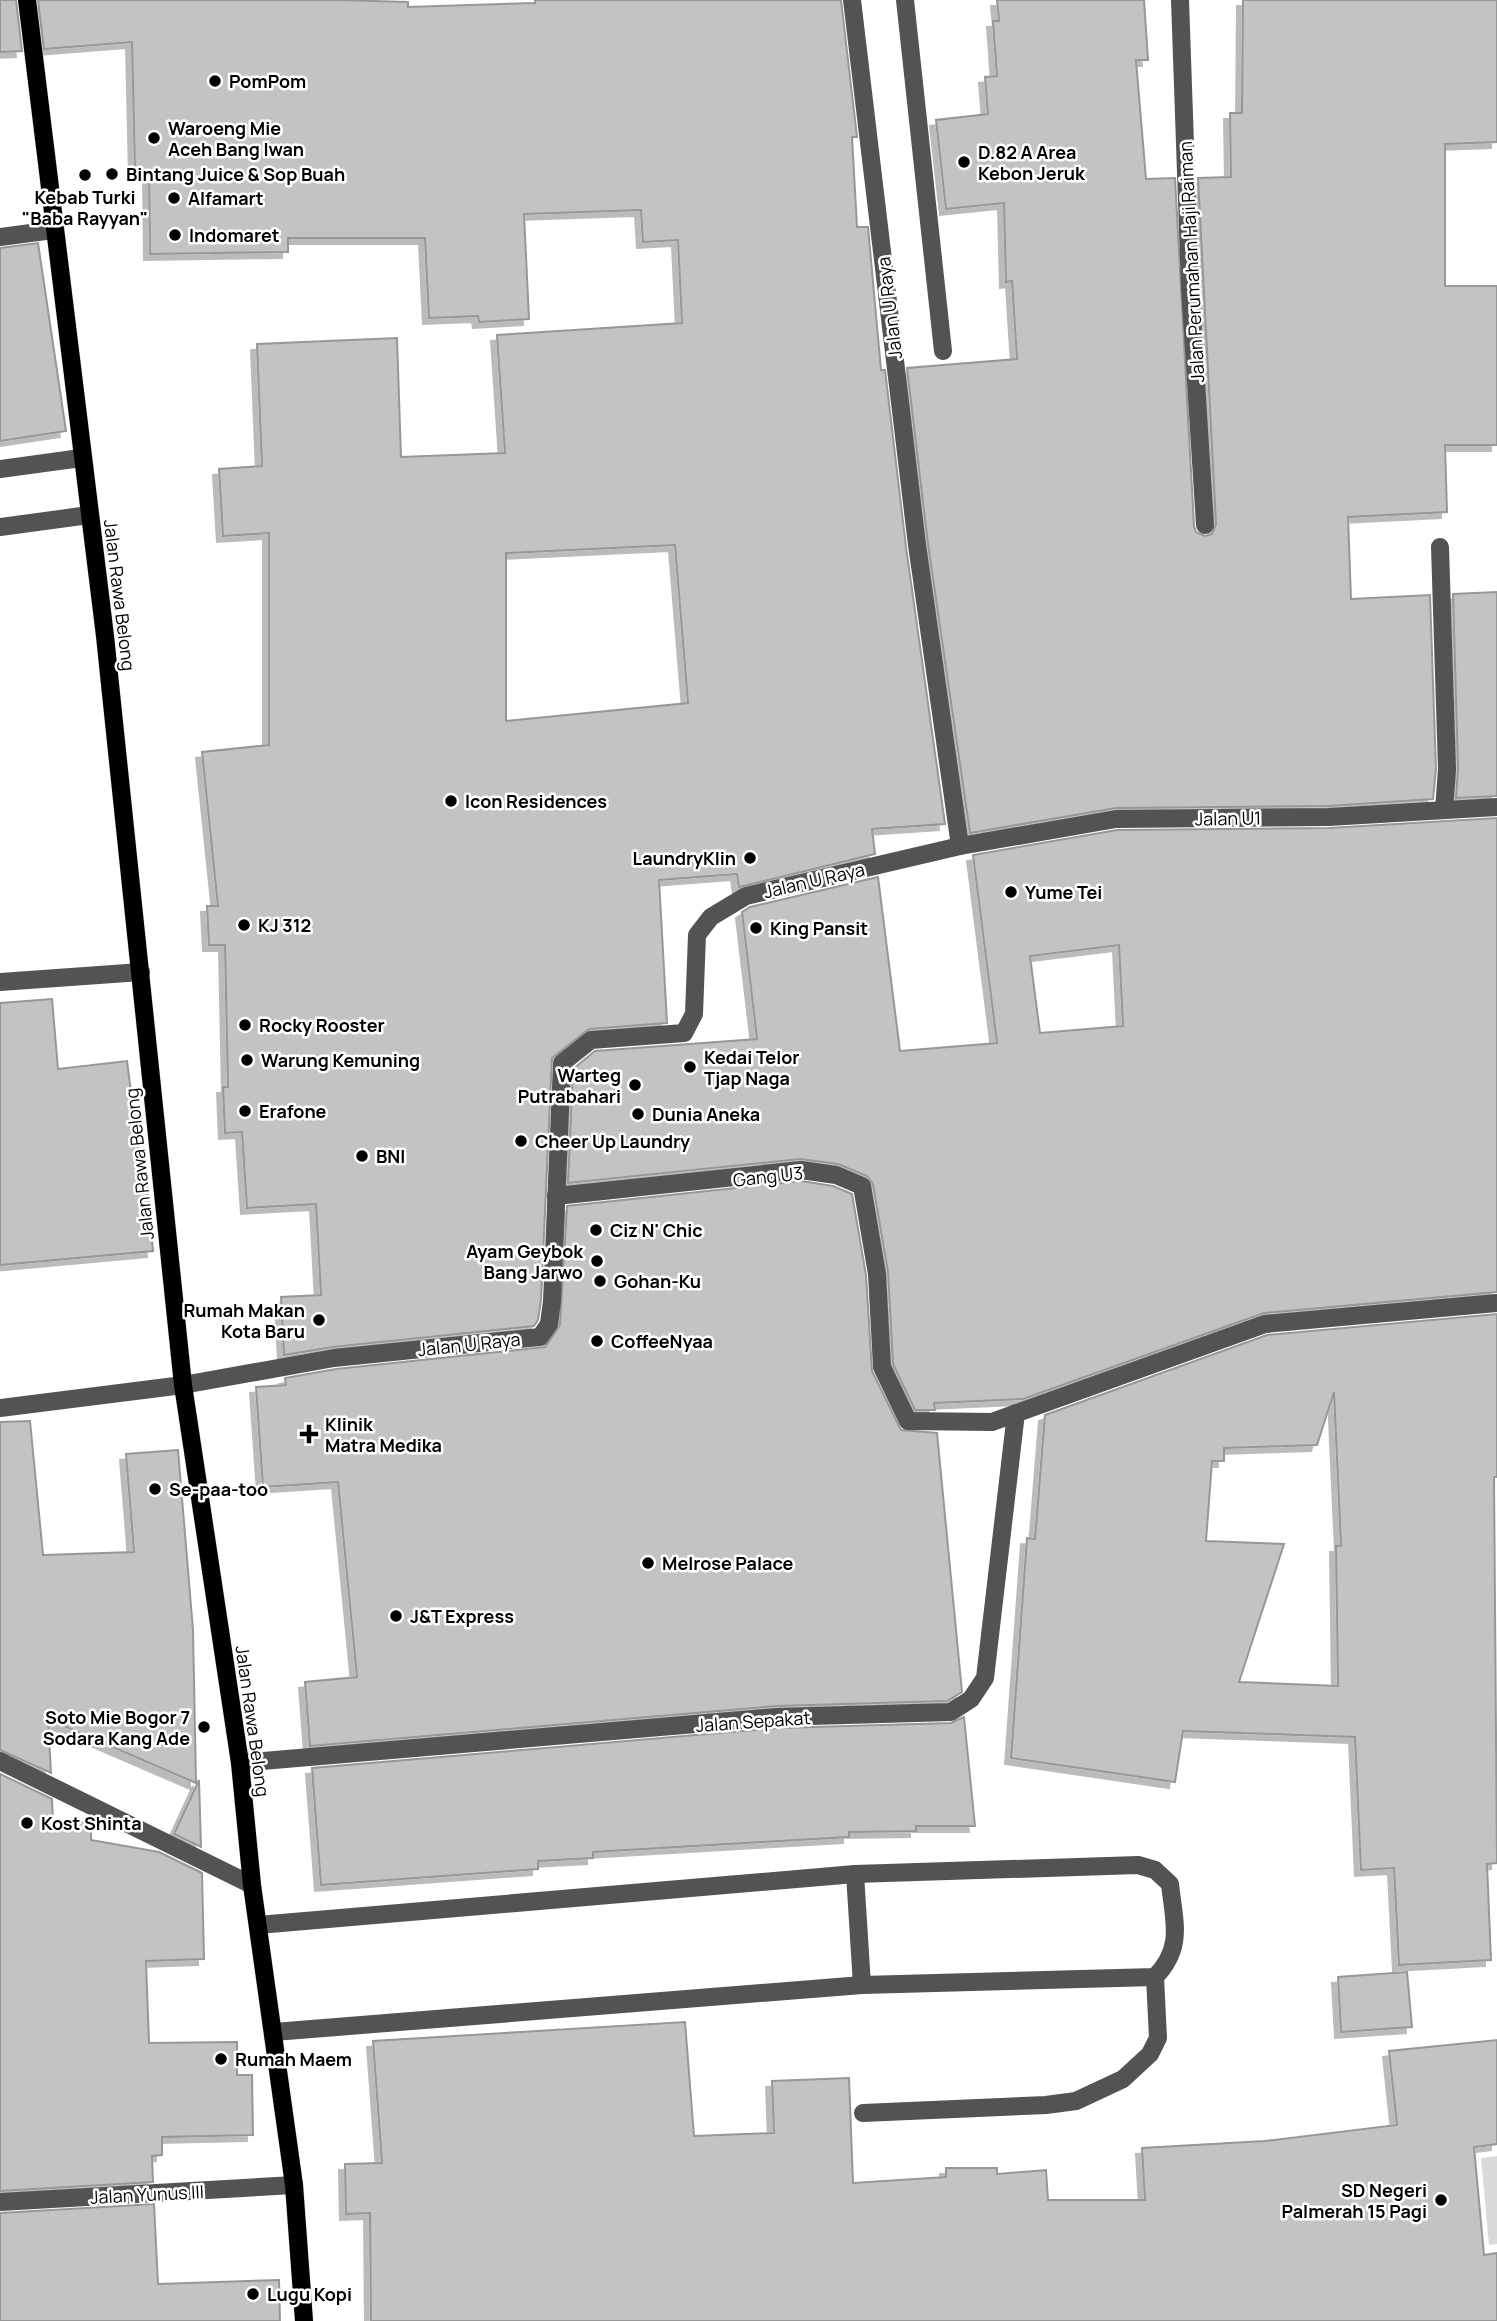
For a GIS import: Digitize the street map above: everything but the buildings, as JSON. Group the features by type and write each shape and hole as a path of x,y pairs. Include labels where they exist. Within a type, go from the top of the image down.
{"main road":[{"name":"Jalan Rawa Belong","path":"27,0 141,972 183,1385 240,1763 252,1885 294,2185 304,2321"}],"street":[{"name":"Jalan U Raya","path":"0,1408 183,1385 334,1357 540,1338 550,1324 552,1301 562,1063 591,1040 684,1033 694,1014 697,935 711,917 746,896 960,846 917,545 852,0"},
{"path":"905,0 943,351"},
{"name":"Jalan Perumahan Haji Raiman","path":"1180,0 1190,287 1205,525"},
{"path":"0,237 53,230"},
{"path":"0,469 81,458"},
{"path":"0,527 89,515"},
{"path":"1440,547 1447,769 1444,810"},
{"name":"Jalan U1","path":"960,846 1116,819 1329,817 1497,807"},
{"path":"0,982 141,972"},
{"name":"Gang U3","path":"556,1196 802,1170 836,1175 862,1186 877,1274 882,1367 908,1421 992,1422 1016,1413"},
{"path":"1016,1413 1265,1324 1497,1303"},
{"name":"Jalan Sepakat","path":"240,1763 777,1717 951,1712 971,1699 985,1678 1016,1413"},
{"path":"0,1761 252,1885"},
{"path":"258,1925 855,1874 1138,1864 1155,1870 1170,1884 1176,1939 1168,1963 1154,1977 862,1985 274,2032"},
{"path":"855,1874 862,1985"},
{"path":"863,2113 1046,2105 1076,2101 1123,2079 1150,2054 1158,2038 1154,1977"},
{"name":"Jalan Yunus III","path":"0,2202 294,2185"}],"shaded area":[{"path":"1497,2156 1497,2244 1489,2245 1481,2158"}],"place":[{"name":"PomPom","path":"215,81"},
{"name":"Waroeng Mie Aceh Bang Iwan","path":"154,138"},
{"name":"D.82 A Area Kebon Jeruk","path":"964,162"},
{"name":"Bintang Juice & Sop Buah","path":"112,174"},
{"name":"Kebab Turki \"Baba Rayyan\"","path":"85,175"},
{"name":"Alfamart","path":"174,198"},
{"name":"Indomaret","path":"175,235"},
{"name":"Icon Residences","path":"451,801"},
{"name":"LaundryKlin","path":"750,858"},
{"name":"Yume Tei","path":"1011,892"},
{"name":"KJ 312","path":"244,925"},
{"name":"King Pansit","path":"756,928"},
{"name":"Rocky Rooster","path":"245,1025"},
{"name":"Warung Kemuning","path":"247,1060"},
{"name":"Kedai Telor Tjap Naga","path":"690,1067"},
{"name":"Warteg Putrabahari","path":"635,1085"},
{"name":"Erafone","path":"245,1111"},
{"name":"Dunia Aneka","path":"638,1114"},
{"name":"Cheer Up Laundry","path":"521,1141"},
{"name":"BNI","path":"362,1156"},
{"name":"Ciz N' Chic","path":"596,1230"},
{"name":"Ayam Geybok Bang Jarwo","path":"597,1261"},
{"name":"Gohan-Ku","path":"600,1281"},
{"name":"Rumah Makan Kota Baru","path":"319,1320"},
{"name":"CoffeeNyaa","path":"597,1341"},
{"name":"Klinik Matra Medika","path":"309,1434"},
{"name":"Se-paa-too","path":"155,1489"},
{"name":"Melrose Palace","path":"648,1563"},
{"name":"J&T Express","path":"396,1616"},
{"name":"Soto Mie Bogor 7 Sodara Kang Ade","path":"204,1727"},
{"name":"Kost Shinta","path":"27,1823"},
{"name":"Rumah Maem","path":"221,2059"},
{"name":"SD Negeri Palmerah 15 Pagi","path":"1441,2200"},
{"name":"Lugu Kopi","path":"253,2294"}]}
